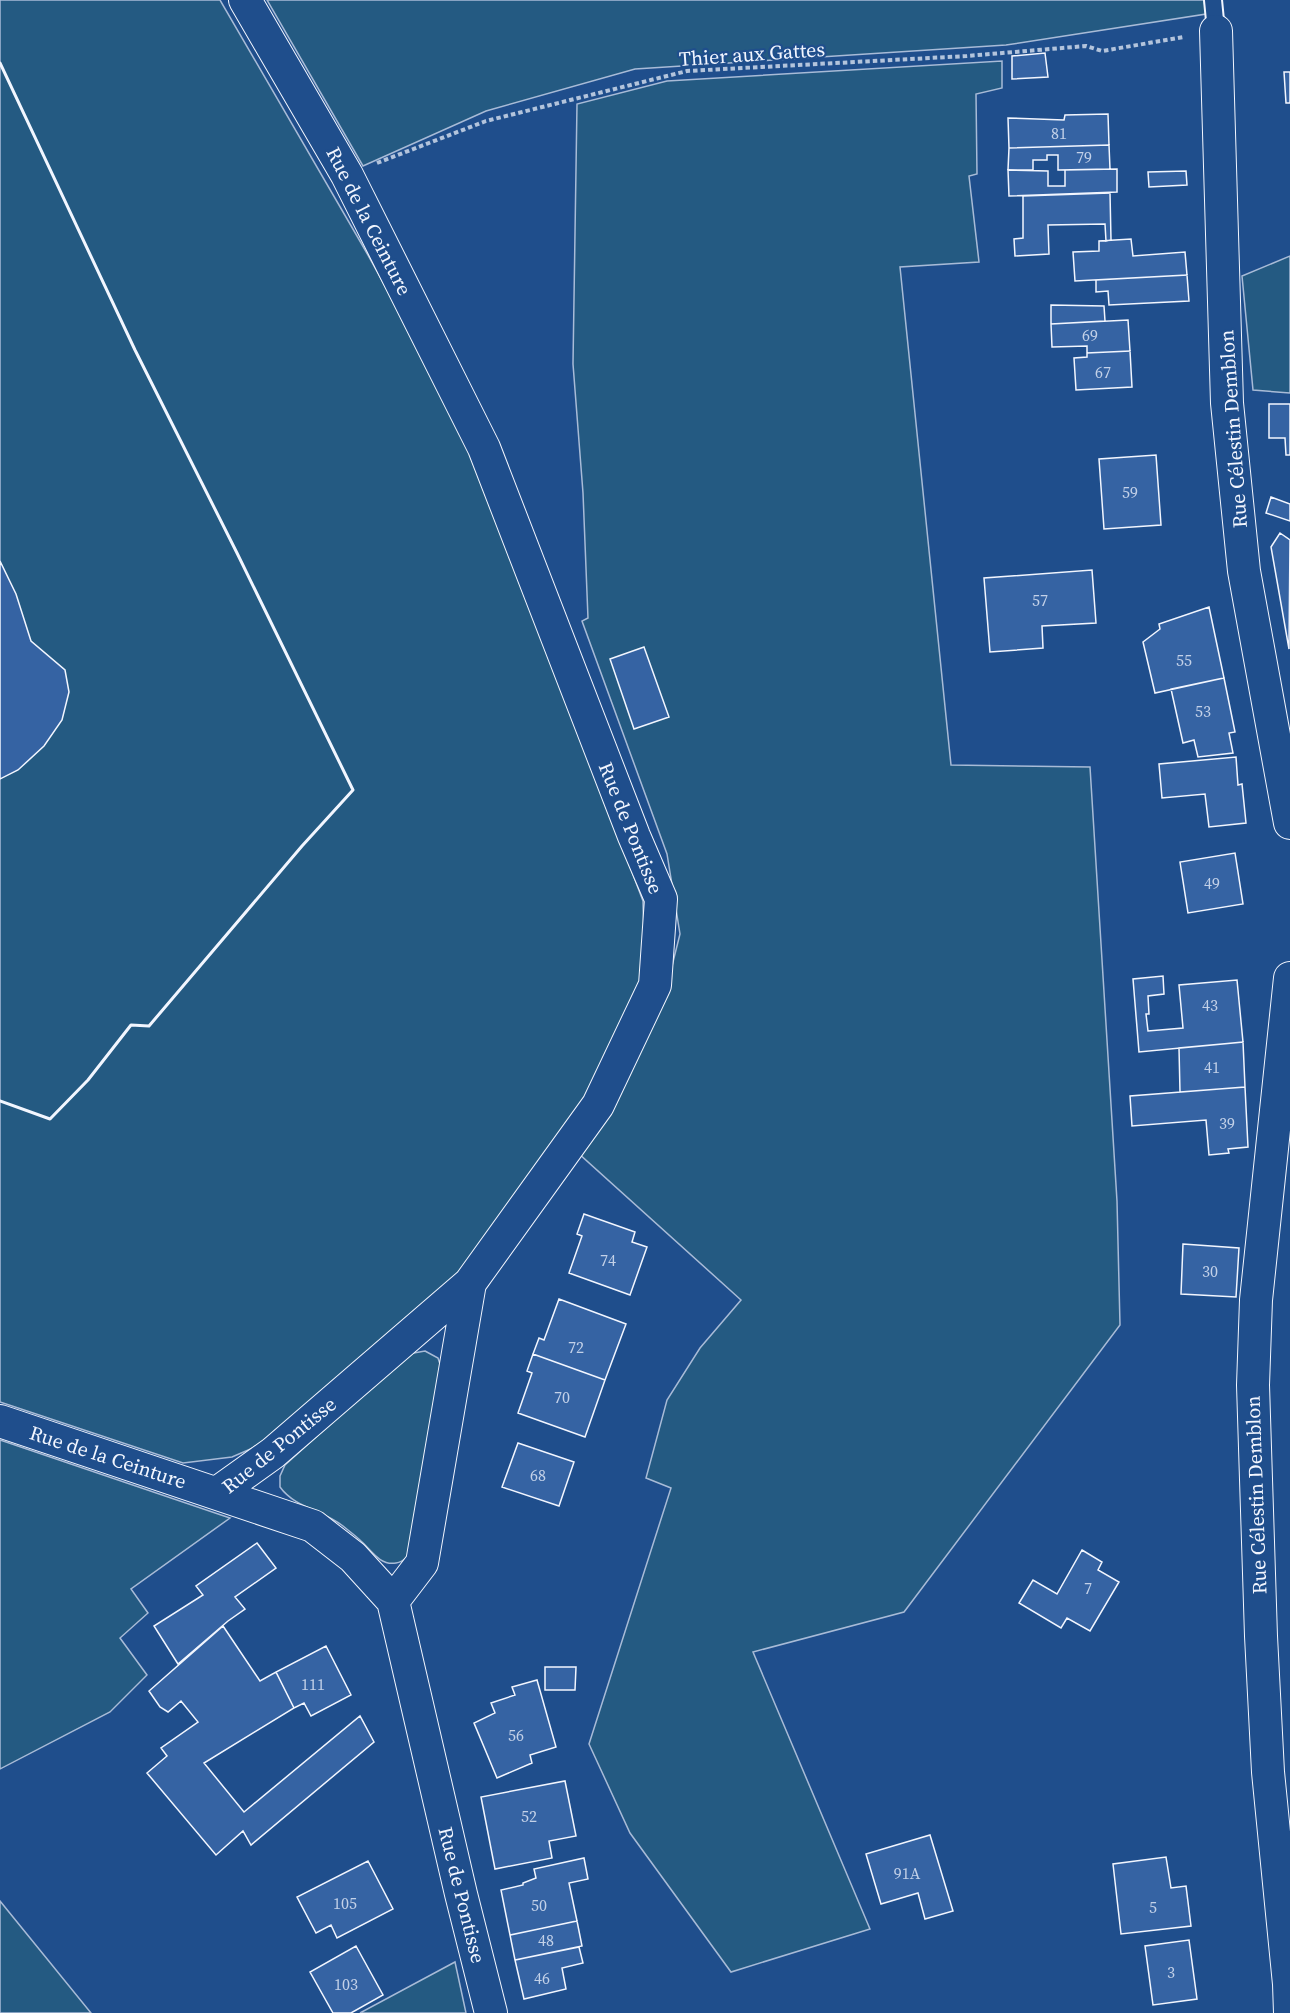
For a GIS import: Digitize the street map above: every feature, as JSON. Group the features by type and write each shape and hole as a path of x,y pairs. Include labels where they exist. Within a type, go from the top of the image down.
{"street":[{"name":"Rue de la Ceinture","path":"245,0 347,175 484,448"},
{"name":"Rue Célestin Demblon","path":"1216,32 1227,403 1244,571 1290,823"},
{"name":"Rue de Pontisse","path":"216,1493 273,1453 470,1283 598,1105 655,985 661,899 629,825 484,448"},
{"name":"Rue Célestin Demblon","path":"1289,995 1256,1300 1253,1385 1261,1636 1268,1761 1290,2013"},
{"name":"Rue de Pontisse","path":"393,1601 422,1563 470,1283"},
{"name":"Rue de la Ceinture","path":"0,1421 216,1493"},
{"name":"Rue de Pontisse","path":"216,1493 313,1526 353,1557 393,1601 491,2013"}],"lane":[{"path":"1213,0 1216,32"}],"path":[{"name":"Thier aux Gattes","path":"347,175 486,121 687,71 967,56 1086,46 1102,51 1216,32"}],"shaded area":[{"path":"0,0 220,0 368,255 431,369 486,486 643,901 645,977 587,1105 463,1278 290,1432 232,1457 183,1463 0,1402"},
{"path":"267,0 1204,0 1206,14 1006,45 635,69 486,111 363,166"},
{"path":"1002,61 1002,88 976,94 977,174 969,176 979,262 900,267 951,765 1090,767 1117,1201 1120,1325 904,1612 753,1652 870,1929 731,1972 630,1833 589,1744 671,1488 646,1478 667,1400 700,1348 741,1300 577,1152 664,998 680,934 667,854 582,621 588,618 583,493 573,364 577,104 667,81"},
{"path":"1290,256 1290,393 1253,390 1242,276"},
{"path":"425,1351 438,1358 444,1376 415,1544 402,1561 390,1563 381,1560 343,1526 293,1500 280,1487 280,1476 285,1465 408,1354"},
{"path":"0,1440 230,1518 131,1589 148,1613 120,1638 147,1675 110,1712 0,1769"},
{"path":"0,1901 91,2013 0,2013"},
{"path":"455,1962 466,2013 360,2013"}],"building":[{"path":"1045,53 1048,77 1012,79 1012,56"},
{"path":"1284,72 1290,72 1290,103 1286,103"},
{"path":"1108,114 1109,145 1009,148 1008,118 1064,120 1065,115"},
{"path":"1109,145 1110,169 1058,170 1058,155 1047,155 1047,160 1033,160 1033,170 1008,170 1009,148"},
{"path":"1117,169 1117,192 1009,196 1008,170 1048,171 1048,186 1065,186 1065,170"},
{"path":"1186,171 1187,185 1149,187 1148,172"},
{"path":"1110,193 1111,240 1106,241 1105,224 1048,225 1049,254 1015,256 1014,239 1023,238 1023,196"},
{"path":"1131,239 1133,256 1185,252 1187,275 1075,281 1073,252 1099,251 1099,241"},
{"path":"1187,275 1189,301 1109,305 1108,291 1096,292 1096,280"},
{"path":"1051,305 1104,306 1105,321 1051,324"},
{"path":"1128,320 1130,351 1087,353 1087,346 1052,347 1051,324"},
{"path":"1130,351 1132,387 1076,390 1074,358 1087,357 1087,353"},
{"path":"1269,404 1290,404 1290,455 1286,455 1285,438 1269,438"},
{"path":"1156,455 1161,525 1104,529 1099,459"},
{"path":"1271,497 1290,504 1290,521 1266,513"},
{"path":"1280,533 1290,540 1289,649 1271,547"},
{"path":"0,561 16,594 31,641 65,670 69,692 62,720 44,746 18,770 0,779"},
{"path":"1092,570 1096,623 1042,626 1043,648 990,652 984,578"},
{"path":"1209,607 1224,678 1155,693 1143,642 1160,629 1159,624"},
{"path":"644,647 669,717 634,729 610,659"},
{"path":"1224,678 1235,732 1229,733 1233,753 1198,757 1194,740 1183,743 1171,689"},
{"path":"1236,757 1238,785 1242,784 1246,823 1209,827 1205,794 1162,798 1159,764"},
{"path":"1235,853 1243,904 1188,913 1180,862"},
{"path":"1163,976 1164,994 1148,996 1149,1014 1146,1014 1148,1031 1183,1028 1179,985 1237,980 1243,1042 1139,1052 1133,979"},
{"path":"1243,1042 1245,1087 1180,1092 1179,1048"},
{"path":"1245,1087 1248,1147 1228,1149 1229,1153 1209,1155 1206,1120 1132,1126 1130,1096"},
{"path":"584,1214 635,1232 632,1242 647,1247 630,1295 569,1273 582,1236 577,1234"},
{"path":"1183,1244 1239,1248 1236,1297 1181,1294"},
{"path":"559,1299 626,1324 605,1380 533,1354 539,1338 544,1340"},
{"path":"533,1354 605,1380 585,1437 518,1413 532,1373 527,1371"},
{"path":"518,1443 574,1462 559,1506 502,1487"},
{"path":"257,1543 276,1568 235,1597 245,1609 178,1664 154,1626 203,1595 196,1586"},
{"path":"1082,1550 1102,1562 1098,1570 1119,1582 1090,1631 1067,1618 1061,1628 1019,1603 1033,1580 1057,1594"},
{"path":"223,1626 260,1681 276,1672 294,1708 204,1763 244,1812 360,1716 374,1742 251,1845 243,1831 216,1855 147,1773 167,1756 161,1748 198,1722 181,1701 168,1712 160,1707 149,1691"},
{"path":"326,1646 351,1695 311,1716 304,1703 294,1708 276,1672"},
{"path":"545,1667 576,1667 575,1690 545,1690"},
{"path":"537,1680 556,1747 530,1755 532,1763 497,1778 474,1723 495,1713 491,1703 515,1695 512,1687"},
{"path":"565,1781 576,1836 549,1841 552,1858 495,1869 481,1797"},
{"path":"930,1835 953,1911 925,1919 918,1893 881,1904 866,1854"},
{"path":"1166,1857 1171,1888 1186,1886 1191,1926 1121,1934 1113,1864"},
{"path":"584,1858 588,1879 569,1883 577,1921 510,1935 501,1890 523,1885 536,1878 534,1869"},
{"path":"368,1861 393,1909 337,1938 331,1925 316,1933 297,1897"},
{"path":"577,1921 582,1946 515,1960 510,1935"},
{"path":"1189,1940 1197,1999 1153,2005 1145,1946"},
{"path":"356,1946 383,1995 351,2013 333,2013 310,1972"},
{"path":"579,1947 583,1963 562,1968 566,1989 524,1999 515,1960"}],"wall":[{"path":"0,63 135,350 353,790 302,846 149,1026 131,1025 88,1080 50,1119 0,1101"}]}
